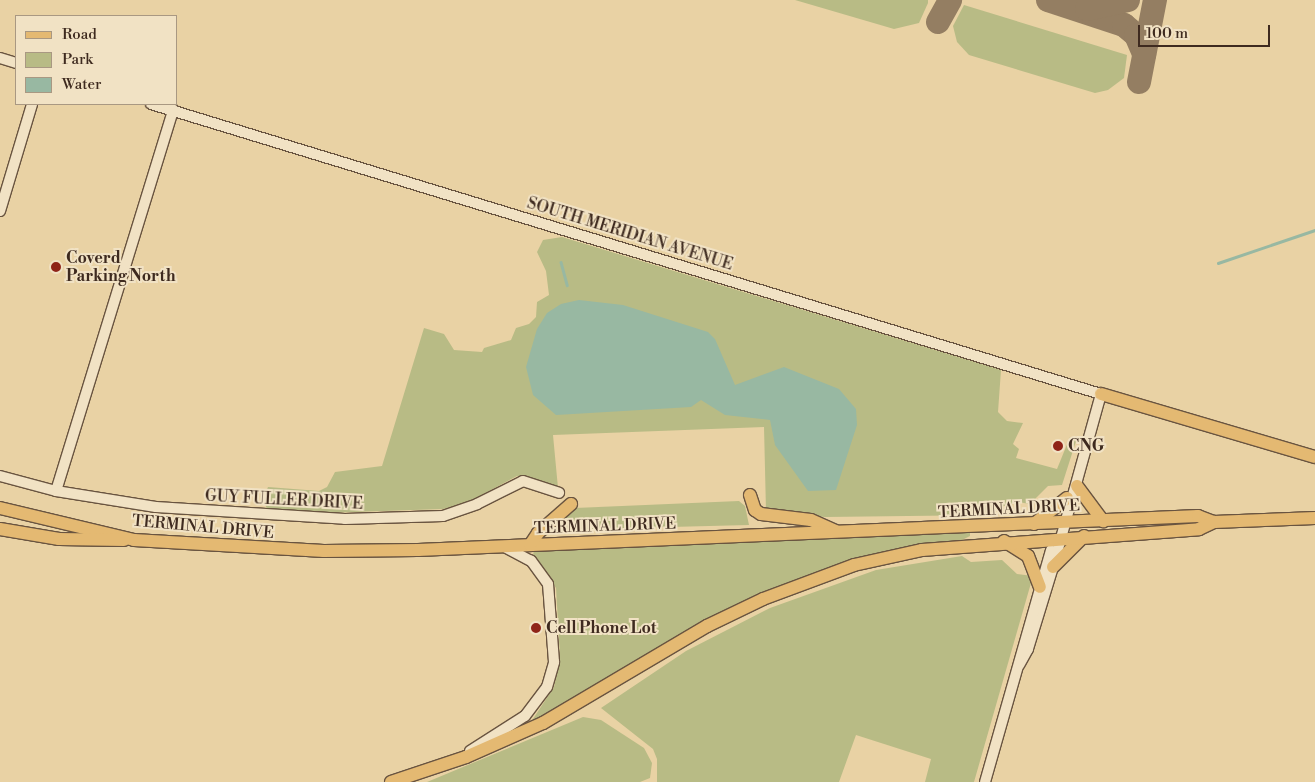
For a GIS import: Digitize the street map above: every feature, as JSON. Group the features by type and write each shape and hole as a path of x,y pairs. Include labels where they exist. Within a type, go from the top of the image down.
{"main road":[{"path":"1100,394 1315,457"},
{"path":"1077,486 1103,521"},
{"path":"750,495 755,510 761,514 811,520 838,532"},
{"path":"1034,524 1067,498"},
{"path":"530,545 538,533 571,504"},
{"name":"TERMINAL DRIVE","path":"0,508 134,540 294,550 530,545 1198,516 1214,522"},
{"name":"TERMINAL DRIVE","path":"391,782 450,763 568,710 707,626 794,586 891,556 1004,541 1199,529 1214,522 1315,518"},
{"path":"0,529 96,542 134,540"},
{"path":"1053,567 1084,536"},
{"path":"1004,541 1028,556 1040,586"}],"street":[{"path":"0,58 15,62"},
{"path":"0,211 32,105"},
{"name":"SOUTH MERIDIAN AVENUE","path":"154,105 1100,394"},
{"path":"56,491 172,110"},
{"path":"1019,665 1028,649 1053,567 1067,498 1082,456 1100,394"},
{"path":"1062,523 1077,486 1082,456"},
{"name":"GUY FULLER DRIVE","path":"0,476 56,491 240,515 345,519 442,516 468,508 523,481 559,493"},
{"path":"985,782 1040,586 1058,538"},
{"path":"450,763 525,716 548,686 554,662 550,594 545,579 531,561 503,546"}],"green space":[{"path":"795,0 928,0 928,3 919,23 894,29"},
{"path":"964,5 1127,55 1124,78 1108,90 1095,93 969,55 957,42 953,26"},
{"path":"562,237 1001,370 998,412 1007,421 1023,423 1013,444 1019,449 1016,458 1057,469 1070,437 1077,438 1062,485 1048,486 1030,504 1018,502 997,508 991,515 825,517 766,511 764,427 553,435 558,488 517,476 465,504 443,509 324,513 267,509 263,499 268,487 319,491 327,487 335,472 382,466 424,328 444,334 454,350 482,352 484,348 511,340 516,328 529,324 536,317 537,302 549,295 546,271 537,252 543,240"},
{"path":"739,501 745,506 749,525 551,530 575,508"},
{"path":"970,532 970,536 962,540 903,548 838,565 762,594 531,722 554,687 560,657 556,588 533,556 534,549"},
{"path":"962,556 971,562 1002,560 1017,574 1033,576 974,782 925,782 931,759 856,735 839,782 657,782 657,759 653,749 601,708 686,651 770,608 876,570"},
{"path":"583,717 601,720 644,748 652,763 650,778 640,782 427,782"}],"water":[{"path":"579,300 623,305 708,332 715,339 735,385 784,367 839,389 856,409 857,425 836,490 808,491 775,445 770,420 725,415 701,400 691,407 556,415 533,395 526,367 537,329 547,313 561,304"}],"waterway":[{"path":"1218,263 1315,230"},
{"path":"561,262 567,285"}],"taxiway":[{"path":"938,22 950,0"},
{"path":"1048,0 1124,25 1136,35 1144,54"},
{"path":"1087,9 1128,0"},
{"path":"1139,82 1155,0"}],"place":[{"name":"Coverd Parking North","path":"56,267"},
{"name":"CNG","path":"1058,446"},
{"name":"Cell Phone Lot","path":"536,628"}]}
